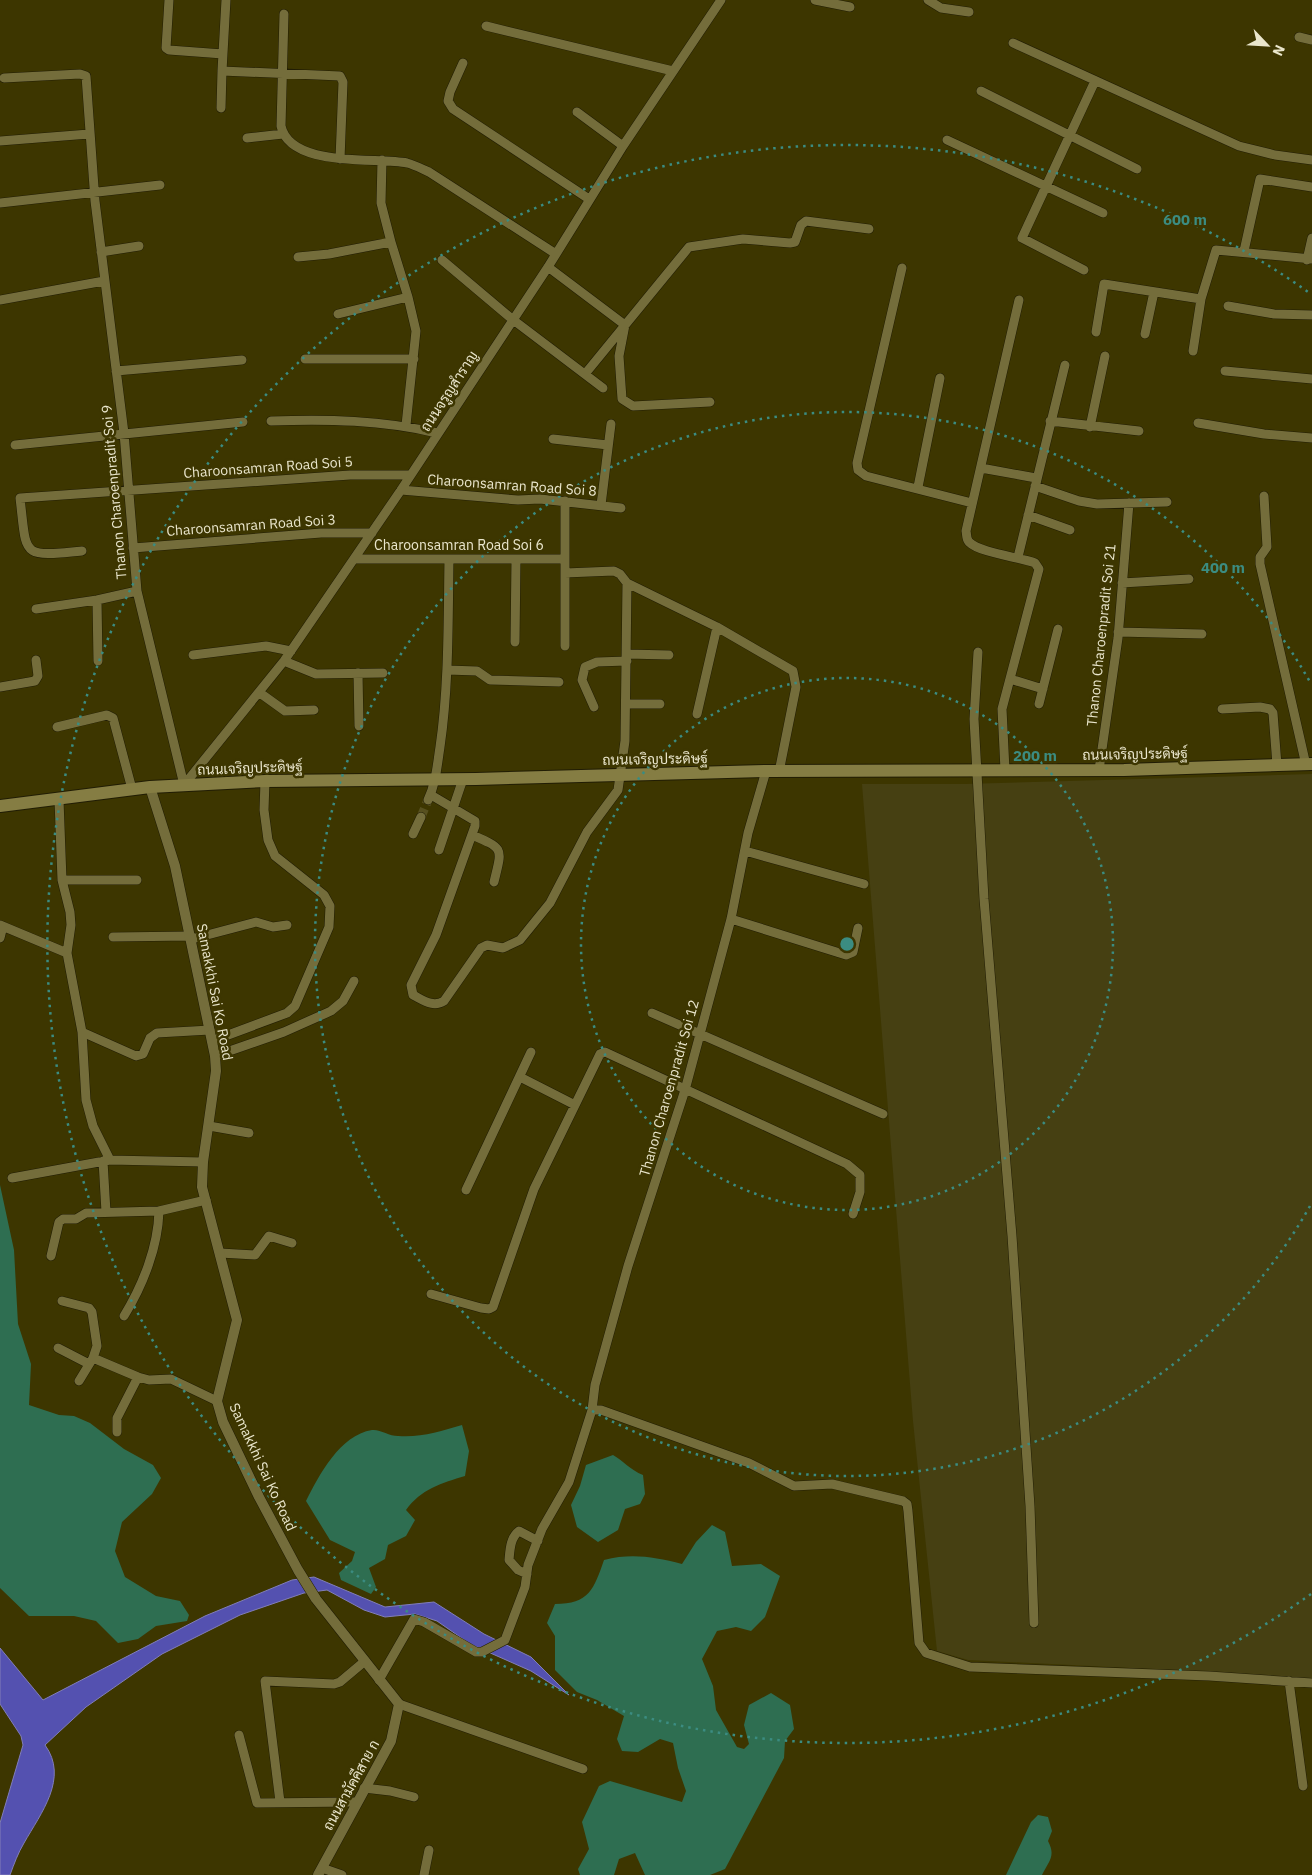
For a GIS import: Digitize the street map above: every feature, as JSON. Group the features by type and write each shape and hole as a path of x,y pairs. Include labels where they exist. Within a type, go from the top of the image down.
{"main road":[{"name":"ถนนเจริญประดิษฐ์","path":"0,806 150,787 265,781 463,779 772,771 1099,770 1309,764"}],"street":[{"path":"169,0 166,48 169,50 223,54"},
{"path":"221,108 226,0"},
{"name":"ถนนจรูญสำราญ","path":"184,785 284,662 401,490 512,318 548,267 623,146 721,0"},
{"path":"815,0 850,7"},
{"path":"928,0 942,8 969,12"},
{"path":"284,14 281,126 283,134 297,147 313,154 340,159 382,160 409,164 429,172 556,254"},
{"path":"486,26 673,72"},
{"path":"1299,37 1312,40"},
{"path":"1013,43 1239,146 1275,155 1312,160"},
{"path":"464,63 450,92 448,101 454,109 589,199"},
{"path":"222,71 340,76 344,82 340,159"},
{"name":"Thanon Charoenpradit Soi 9","path":"4,78 80,74 86,76 94,191 124,433 137,591 184,785"},
{"path":"1084,270 1022,238 1047,188 1094,81"},
{"path":"980,91 1138,169"},
{"path":"577,112 623,146"},
{"path":"0,140 89,134"},
{"path":"247,138 283,134"},
{"path":"947,140 1103,213"},
{"path":"382,160 381,203 416,331 406,425"},
{"path":"1244,251 1260,179 1312,186"},
{"path":"0,202 160,185"},
{"path":"585,374 686,251 695,244 743,239 795,242 801,225 806,221 869,229"},
{"path":"1193,350 1201,299 1216,250 1244,251 1310,260 1312,238"},
{"path":"298,257 329,254 391,242"},
{"path":"101,252 139,246"},
{"path":"442,260 512,318 602,388"},
{"path":"548,267 625,325"},
{"path":"902,268 857,463 858,470 866,476 918,487 972,503"},
{"path":"0,300 104,282"},
{"path":"1096,332 1104,284 1201,299"},
{"path":"1145,334 1154,292"},
{"path":"338,314 408,297"},
{"path":"1005,770 1002,709 1039,569 1038,565 1018,557 983,549 970,543 966,530 1019,300"},
{"path":"1228,306 1274,314 1312,315"},
{"path":"625,325 619,356 622,399 633,406 710,402"},
{"path":"1090,427 1105,356"},
{"path":"305,359 414,359"},
{"path":"116,371 242,360"},
{"path":"1018,557 1065,365"},
{"path":"1225,370 1312,379"},
{"path":"918,487 940,378"},
{"path":"271,421 335,419 406,425 437,433"},
{"path":"1050,421 1139,431"},
{"path":"15,445 243,422"},
{"path":"601,506 611,424"},
{"path":"1198,424 1264,434 1312,438"},
{"path":"553,439 608,445"},
{"path":"981,468 1035,482 1079,501 1097,504 1168,502"},
{"name":"Charoonsamran Road Soi 5","path":"82,551 41,555 30,550 26,544 20,498 128,492 350,474 410,475"},
{"name":"Charoonsamran Road Soi 8","path":"401,490 518,500 565,501 621,508"},
{"path":"1264,496 1267,547 1260,557 1260,564 1309,764"},
{"path":"565,501 565,646"},
{"name":"Thanon Charoenpradit Soi 21","path":"1099,770 1118,632 1129,503"},
{"path":"1028,515 1070,530"},
{"name":"Charoonsamran Road Soi 3","path":"133,548 321,533 372,533"},
{"name":"Charoonsamran Road Soi 6","path":"354,559 565,559"},
{"path":"450,559 447,670 436,779 430,797 454,806 475,821 472,835 436,935 411,985 413,995 432,1004 439,1005 444,1002 481,948 487,945 502,948 520,940 550,903 587,832 614,796 621,775 626,704 627,582"},
{"path":"515,642 516,559"},
{"name":"Thanon Charoenpradit Soi 12","path":"379,1680 414,1619 424,1622 470,1650 482,1652 505,1640 525,1587 528,1565 538,1541 569,1482 592,1410 595,1385 628,1266 685,1090 731,920 748,833 772,771 796,687 793,671 717,627 627,582 620,574 614,571 565,573"},
{"path":"1122,582 1189,579"},
{"path":"36,609 97,600 137,591"},
{"path":"97,600 98,661"},
{"path":"697,714 717,627"},
{"path":"1039,704 1058,630"},
{"path":"1118,632 1202,634"},
{"path":"193,655 266,646 291,651"},
{"path":"978,652 974,719 984,899 1004,1118 1016,1284 1030,1506 1034,1622"},
{"path":"594,707 582,680 585,667 598,662 627,657 669,655"},
{"path":"0,687 35,681 38,676 36,660"},
{"path":"284,662 316,674 383,674"},
{"path":"447,670 477,671 490,680 559,682"},
{"path":"358,674 359,726"},
{"path":"1010,679 1043,689"},
{"path":"260,693 285,711 314,710"},
{"path":"626,704 660,704"},
{"path":"1222,709 1260,707 1270,709 1273,713 1277,765"},
{"path":"57,727 107,715 113,718 132,790"},
{"path":"439,850 463,779"},
{"path":"212,1040 288,1013 295,1006 329,927 330,906 324,895 276,856 268,840 264,810 265,781"},
{"name":"Samakkhi Sai Ko Road","path":"150,787 175,866 215,1056 216,1071 203,1162 202,1186 237,1320 217,1401 223,1422 259,1497 298,1570 316,1599 399,1704"},
{"path":"59,800 62,880 70,912 71,925 67,953 82,1032 88,1113 106,1160 106,1212"},
{"path":"414,834 421,817"},
{"path":"472,835 496,845 499,850 500,856 494,882"},
{"path":"745,850 864,884"},
{"path":"62,880 137,880"},
{"path":"731,920 846,955 853,952 858,928"},
{"path":"113,936 191,937 256,922 270,926 287,925"},
{"path":"0,938 1,926 67,953"},
{"path":"215,1056 284,1032 331,1010 343,1001 354,981"},
{"path":"652,1013 883,1114"},
{"path":"82,1032 136,1056 142,1054 150,1038 157,1033 210,1030"},
{"path":"466,1190 531,1052"},
{"path":"432,1294 481,1308 489,1309 493,1307 534,1189 600,1054 605,1052 856,1170 860,1175 861,1182 854,1214"},
{"path":"520,1077 575,1106"},
{"path":"209,1126 249,1133"},
{"path":"12,1178 106,1160 203,1162"},
{"path":"51,1256 60,1220 76,1219 86,1213 159,1211 206,1200"},
{"path":"124,1316 135,1298 155,1244 158,1232 159,1211"},
{"path":"220,1253 255,1255 269,1236 292,1243"},
{"path":"62,1301 89,1308 92,1312 97,1346 91,1361 79,1381"},
{"path":"58,1348 138,1377 149,1380 171,1379 217,1401"},
{"path":"117,1432 117,1418 138,1377"},
{"path":"592,1410 607,1411 749,1463 794,1486 832,1484 903,1500 907,1504 908,1511 919,1642 926,1653 970,1667 1312,1683"},
{"path":"528,1574 518,1570 508,1560 511,1544 514,1535 518,1531 538,1541"},
{"path":"280,1802 265,1681 334,1684 340,1682 365,1661"},
{"path":"1289,1681 1303,1786"},
{"path":"399,1704 583,1770"},
{"name":"ถนนสามัคคีสาย ก","path":"320,1871 391,1741 399,1704"},
{"path":"239,1735 257,1803 356,1802"},
{"path":"364,1788 390,1791 414,1797"},
{"path":"424,1875 429,1850"},
{"path":"320,1871 342,1875"}],"shaded area":[{"path":"1312,774 1312,1680 1232,1673 968,1660 937,1651 913,1421 862,784 965,784"},
{"path":"314,1577 385,1607 434,1602 484,1634 531,1657 569,1695 531,1671 470,1644 437,1621 415,1614 385,1617 364,1610 327,1590 304,1593 240,1615 162,1654 86,1707 45,1745 52,1757 54,1770 50,1795 20,1851 10,1875 0,1875 0,1823 23,1745 21,1736 0,1704 0,1648 43,1700 205,1616 292,1580"}],"green space":[{"path":"0,1185 14,1250 18,1324 31,1364 29,1405 59,1415 74,1416 90,1423 124,1449 153,1465 161,1478 152,1494 122,1522 115,1551 125,1577 156,1596 180,1601 189,1615 187,1621 156,1626 138,1639 118,1643 96,1621 74,1616 29,1616 0,1588"},
{"path":"462,1425 469,1451 465,1476 440,1484 425,1492 406,1510 415,1520 406,1536 388,1545 385,1559 369,1568 376,1587 371,1594 341,1580 339,1573 352,1561 355,1552 330,1540 306,1501 324,1468 340,1448 361,1433 372,1430 395,1436 414,1436 430,1434"},
{"path":"613,1455 634,1471 643,1475 645,1494 640,1504 625,1509 618,1530 598,1542 577,1527 571,1505 580,1486 586,1465"},
{"path":"712,1525 725,1532 732,1566 761,1564 780,1576 765,1617 751,1631 736,1627 717,1631 702,1659 713,1686 716,1710 737,1747 744,1749 749,1744 744,1725 749,1705 771,1693 790,1705 794,1729 785,1741 784,1758 725,1869 710,1875 645,1875 635,1853 619,1859 614,1875 580,1875 578,1869 589,1849 582,1822 599,1786 610,1781 682,1802 686,1791 678,1768 673,1743 660,1739 638,1752 622,1751 617,1739 624,1716 597,1700 577,1692 555,1670 555,1636 547,1623 555,1604 576,1601 588,1593 597,1579 604,1560 634,1556 662,1559 682,1564 696,1542"},
{"path":"1038,1815 1048,1817 1052,1831 1048,1841 1051,1851 1049,1862 1042,1875 1006,1875 1031,1822"}],"tunnel":[{"path":"421,817 428,800"}]}
